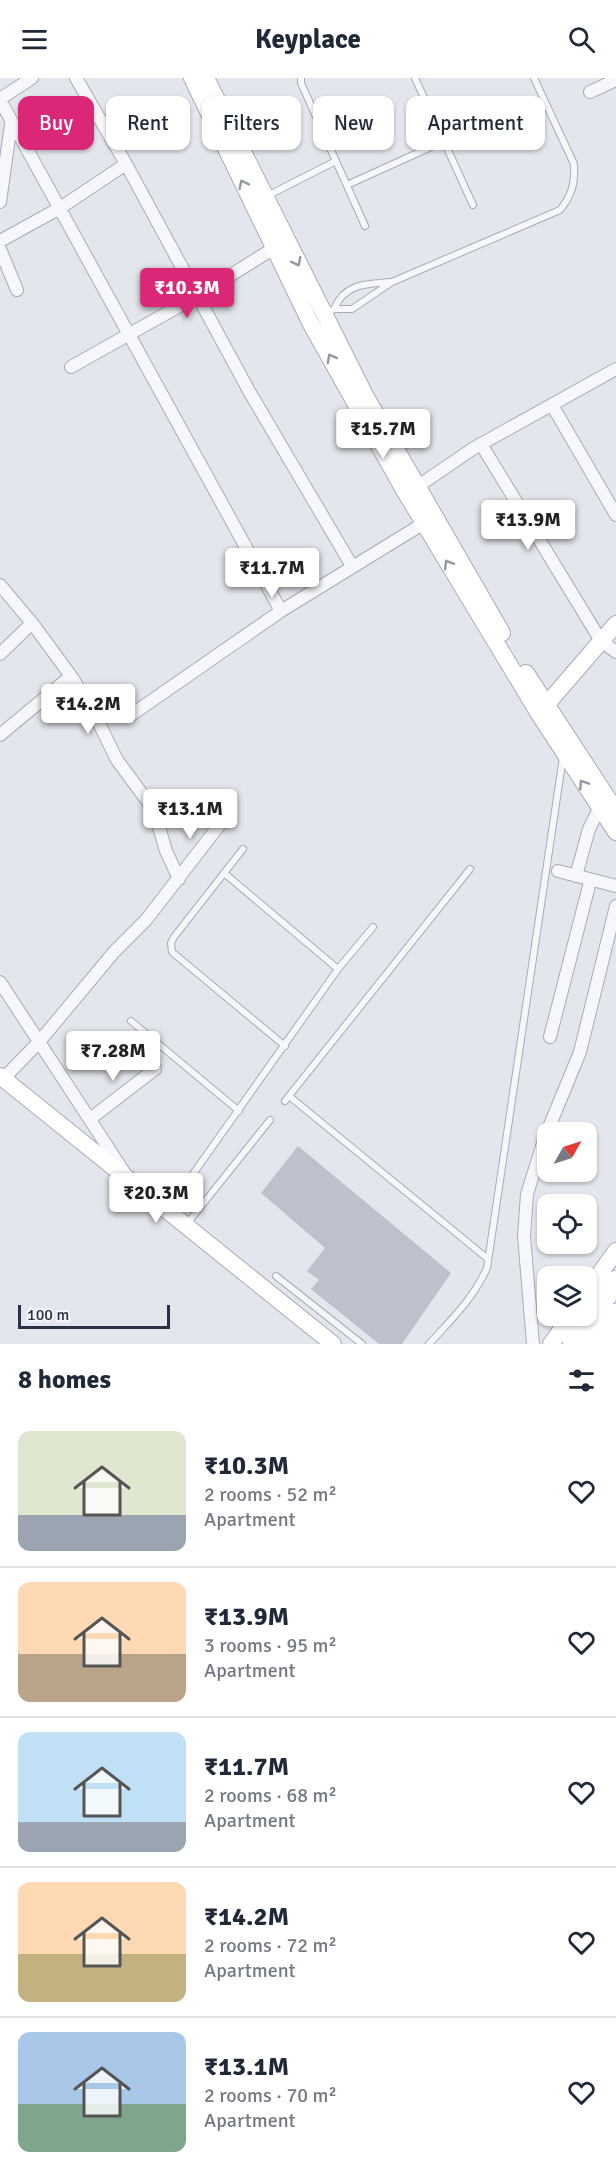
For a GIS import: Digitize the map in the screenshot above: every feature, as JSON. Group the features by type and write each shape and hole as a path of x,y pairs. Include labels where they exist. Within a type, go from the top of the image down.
{"highway":[{"path":"573,1344 616,1281"},
{"path":"595,1344 616,1314"}],"street":[{"path":"32,78 0,100 11,124 130,334 281,611"},
{"path":"76,78 199,295 249,391 352,566"},
{"path":"192,78 280,245 329,312 366,397 412,490"},
{"path":"206,78 265,198 280,245 311,324 429,520 513,652 563,753 616,832"},
{"path":"590,92 616,80"},
{"path":"0,202 11,124"},
{"path":"0,241 60,208 126,164"},
{"path":"70,367 199,295 280,245"},
{"path":"0,249 17,290"},
{"path":"412,490 481,444 616,369"},
{"path":"552,405 616,515"},
{"path":"481,444 601,641 616,652"},
{"path":"131,715 281,611 429,520"},
{"path":"0,585 32,623 71,676 94,713 117,760 154,810 166,851 179,879"},
{"path":"0,654 32,623"},
{"path":"543,709 616,624"},
{"path":"0,735 71,676"},
{"path":"543,709 616,811"},
{"path":"576,876 584,843 599,809"},
{"path":"224,819 179,879 39,1042 2,1077 333,1344"},
{"path":"558,872 590,882 616,886"},
{"path":"550,1037 590,882"},
{"path":"533,1344 524,1236 527,1194 545,1137 580,1052 616,906"},
{"path":"0,982 128,1177"},
{"path":"90,1119 155,1069"},
{"path":"597,1278 616,1251"},
{"path":"551,1344 564,1326"}],"lane":[{"path":"301,78 301,83 365,226"},
{"path":"415,78 423,96"},
{"path":"329,312 352,309 392,282 560,210 571,195 575,180 574,164 534,78"},
{"path":"347,185 423,150"},
{"path":"446,150 473,205"},
{"path":"265,198 336,161"},
{"path":"329,312 338,299 353,287 392,282"},
{"path":"429,1344 478,1288 488,1259 563,753"},
{"path":"243,849 174,937 171,943 172,952 285,1046"},
{"path":"470,869 287,1099 488,1259"},
{"path":"224,873 338,969"},
{"path":"167,1210 338,969 372,927"},
{"path":"131,1021 239,1111"},
{"path":"186,1226 270,1120"},
{"path":"276,1276 362,1344"}],"building":[{"path":"298,1146 451,1273 402,1344 379,1344 311,1289 319,1280 307,1271 325,1248 261,1193"}]}
